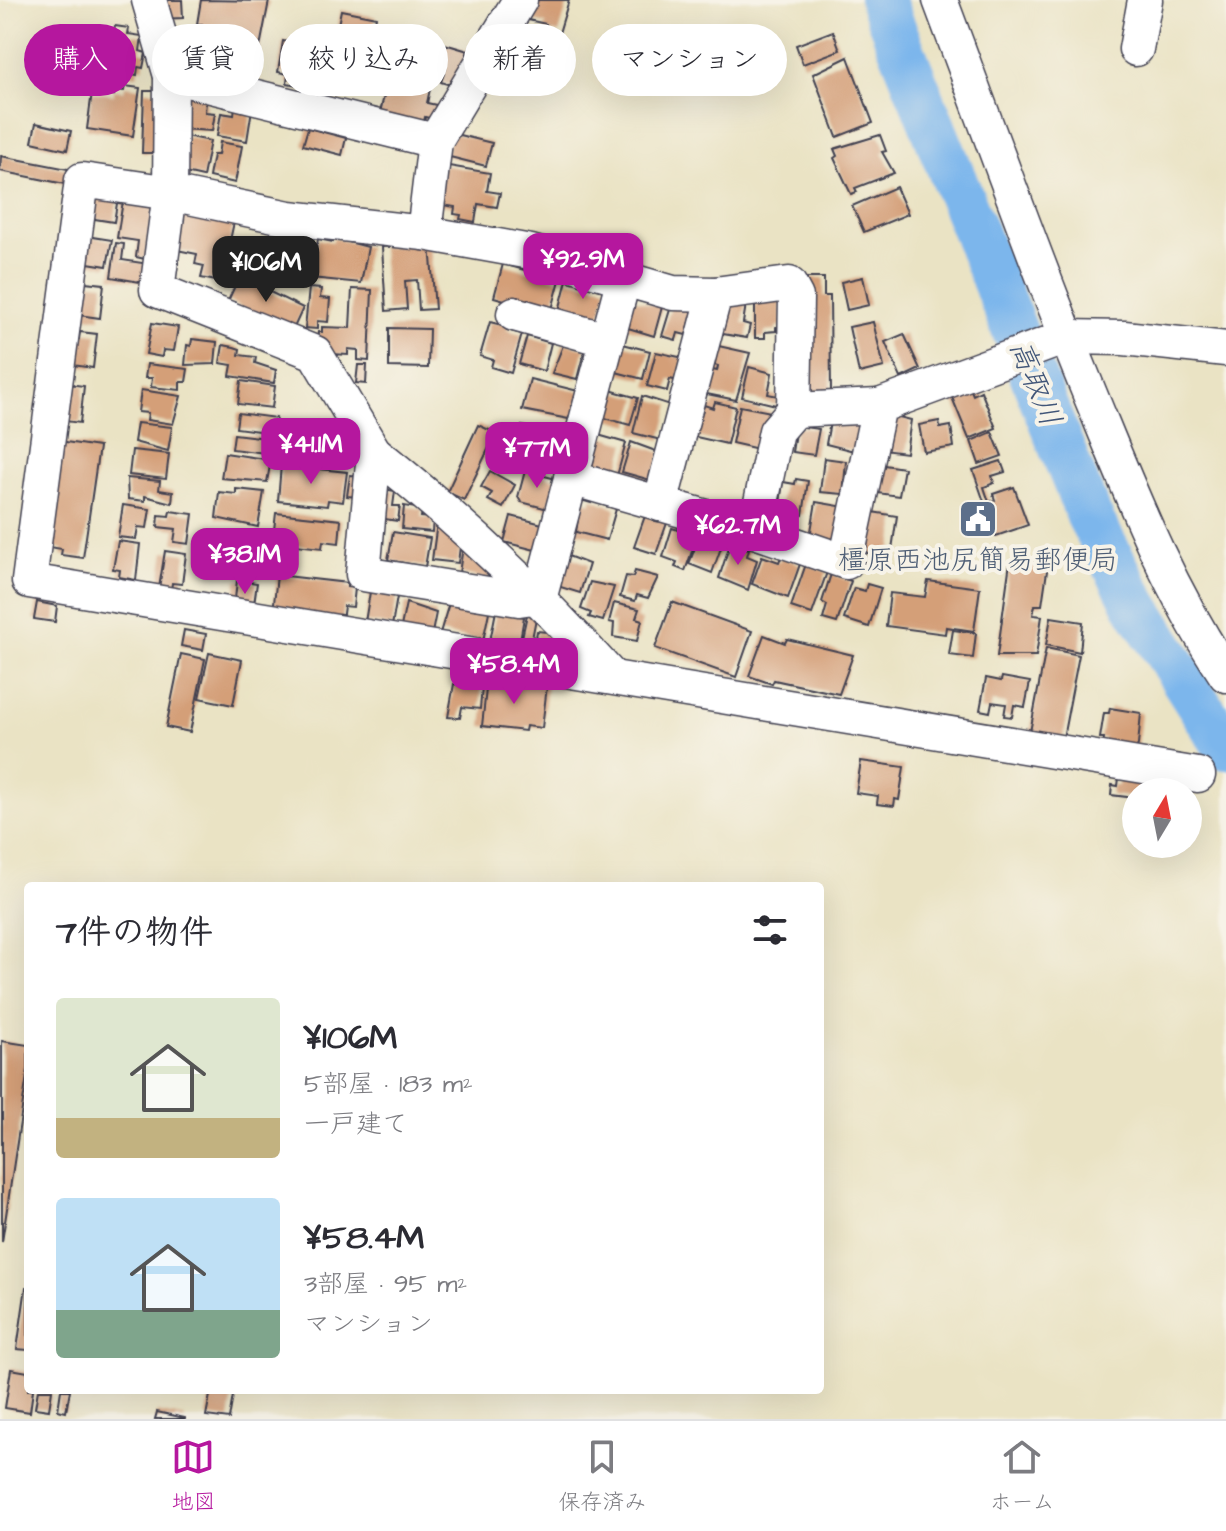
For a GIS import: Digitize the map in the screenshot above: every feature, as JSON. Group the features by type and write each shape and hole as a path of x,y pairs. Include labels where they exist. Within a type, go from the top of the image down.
{"street":[{"path":"149,0 156,24"},
{"path":"424,233 435,141 520,0"},
{"path":"940,0 1061,339 1163,570 1226,675"},
{"path":"1136,49 1145,0"},
{"path":"171,96 170,193 157,290 315,353 374,452 456,516 540,596 612,677"},
{"path":"252,96 435,141"},
{"path":"755,531 776,431 794,410 796,297 789,284 715,294 673,293 531,252 424,233 289,218 170,193 82,180 29,581 1198,775"},
{"path":"540,596 623,281"},
{"path":"660,504 715,294"},
{"path":"514,314 607,340"},
{"path":"794,410 879,406 1061,339 1124,338 1226,349"},
{"path":"571,478 755,531 846,562 879,406"},
{"path":"374,452 363,574 519,599 540,596"}],"building":[{"path":"153,0 182,0 183,18 158,19"},
{"path":"201,0 269,1 264,27 264,24 197,24"},
{"path":"532,0 569,0 562,24 528,20"},
{"path":"341,10 376,17 375,24 338,24"},
{"path":"833,31 840,50 803,64 796,45"},
{"path":"136,35 142,36 140,51 146,53 143,68 138,67 137,75"},
{"path":"448,45 464,50 464,61 454,86 448,84"},
{"path":"848,57 873,123 837,137 813,74"},
{"path":"136,87 140,88 133,136 87,129 91,96 136,96"},
{"path":"144,91 152,91 152,96 158,96 159,153 142,153"},
{"path":"181,96 207,96 205,112 215,113 212,131 181,129"},
{"path":"384,96 428,96 427,103 441,106 438,120 425,117 423,126 379,117"},
{"path":"235,106 252,109 247,141 217,136 221,113 234,115"},
{"path":"36,123 71,131 67,150 32,142"},
{"path":"308,128 346,138 342,155 303,145"},
{"path":"451,133 492,143 486,166 446,156"},
{"path":"880,135 886,151 882,152 894,173 855,188 857,192 851,194 834,158 837,156 834,149"},
{"path":"186,136 210,141 203,177 185,173"},
{"path":"220,142 242,146 235,183 209,177 213,155 218,155"},
{"path":"1,156 68,169 65,184 0,171"},
{"path":"443,165 490,173 487,191 500,193 497,207 478,204 475,222 460,219 461,215 454,214 455,207 437,204"},
{"path":"95,186 119,191 114,222 82,217"},
{"path":"896,187 908,214 864,232 852,206"},
{"path":"123,201 154,206 145,259 136,257 138,241 117,238"},
{"path":"180,210 234,222 221,282 201,278 204,266 195,264 197,254 172,249"},
{"path":"80,235 112,240 107,266 75,261"},
{"path":"333,238 368,247 361,283 311,278 318,239 333,242"},
{"path":"116,243 124,244 122,260 149,264 146,283 111,277"},
{"path":"430,244 435,309 419,310 417,280 405,281 407,309 386,311 382,247"},
{"path":"503,264 560,280 551,313 494,297"},
{"path":"239,277 303,308 292,332 228,301"},
{"path":"863,277 869,305 847,310 841,282"},
{"path":"807,278 824,278 824,296 830,296 831,393 808,393"},
{"path":"567,280 607,287 598,324 582,321 584,316 573,313 572,318 558,315"},
{"path":"75,281 104,284 100,318 71,314"},
{"path":"309,288 321,289 320,298 330,299 328,322 317,321 317,329 305,328"},
{"path":"352,289 372,290 369,361 358,360 358,350 348,349 348,355 317,353 318,332 322,332 322,327 350,328"},
{"path":"780,293 782,326 776,327 776,331 765,332 765,338 755,338 755,295"},
{"path":"633,299 662,307 654,336 625,327"},
{"path":"730,301 746,304 743,323 750,325 747,338 717,333"},
{"path":"672,303 694,309 686,335 678,333 676,340 662,336"},
{"path":"499,320 509,323 507,330 522,334 511,373 491,367 493,360 480,356 490,322 498,324"},
{"path":"873,322 884,367 859,373 849,327"},
{"path":"152,323 178,327 174,351 163,350 162,357 146,354"},
{"path":"389,328 429,329 428,368 389,367"},
{"path":"80,332 97,334 93,368 66,364 69,337 79,339"},
{"path":"904,334 920,369 901,378 885,342"},
{"path":"527,336 551,343 544,371 519,364"},
{"path":"192,339 217,342 215,364 185,365 187,345 191,346"},
{"path":"564,343 585,348 577,379 552,373"},
{"path":"619,343 650,351 643,379 612,371"},
{"path":"223,345 240,349 239,355 256,357 255,363 276,370 274,383 230,376 232,365 220,363"},
{"path":"714,345 750,353 736,400 702,393 708,369 717,371 718,366 711,364"},
{"path":"656,352 684,358 678,381 670,379 667,391 647,386"},
{"path":"147,364 188,369 186,382 180,382 180,390 151,387 152,378 145,378"},
{"path":"358,365 367,365 366,384 356,383"},
{"path":"749,367 772,373 768,394 778,396 776,405 742,397"},
{"path":"530,379 582,392 574,420 522,410"},
{"path":"241,381 275,386 272,408 238,404"},
{"path":"61,383 84,386 80,423 57,420"},
{"path":"970,388 973,395 981,391 996,428 969,439 951,395"},
{"path":"606,389 638,398 630,425 598,416"},
{"path":"141,390 181,396 173,424 147,420 148,413 138,412"},
{"path":"642,396 670,405 661,440 633,433"},
{"path":"715,402 736,407 727,444 696,437 698,411 702,412 704,405 713,408"},
{"path":"740,406 771,412 763,450 732,443"},
{"path":"238,413 276,418 274,433 236,428"},
{"path":"887,414 911,420 906,453 882,450"},
{"path":"831,417 860,419 854,451 826,444"},
{"path":"939,421 940,428 951,426 954,447 924,452 919,425"},
{"path":"137,423 172,427 168,451 134,442"},
{"path":"478,425 496,433 464,500 447,492"},
{"path":"522,426 561,434 557,453 553,452 551,460 541,458 540,464 501,455 506,434 520,437"},
{"path":"796,426 819,429 814,455 792,452"},
{"path":"317,429 332,431 328,459 304,456 307,441 315,442"},
{"path":"992,432 1002,456 979,464 971,441"},
{"path":"234,434 267,438 265,453 232,449"},
{"path":"598,435 626,443 617,476 589,466"},
{"path":"59,441 99,447 83,558 61,555 62,549 43,546"},
{"path":"631,442 661,453 654,481 622,472"},
{"path":"132,450 169,454 166,479 129,475"},
{"path":"225,453 271,460 267,482 221,478"},
{"path":"824,458 846,461 843,494 820,492"},
{"path":"1001,461 1005,472 992,476 994,483 984,487 989,502 995,500 993,494 1014,487 1028,525 996,536 973,470"},
{"path":"281,465 347,472 343,502 328,500 327,506 278,501"},
{"path":"884,465 904,468 899,496 877,493"},
{"path":"490,471 515,485 503,508 488,500 492,493 481,487"},
{"path":"525,471 556,479 548,509 521,502 518,497"},
{"path":"350,475 359,476 357,497 347,496"},
{"path":"127,478 160,481 159,490 173,492 172,503 145,496 145,501 128,499"},
{"path":"796,479 808,481 803,515 779,511 783,482 795,484"},
{"path":"236,489 264,492 258,527 216,518 219,492 236,494"},
{"path":"383,489 395,491 393,506 400,506 398,521 378,518"},
{"path":"592,498 616,509 607,540 576,532 581,500 591,503"},
{"path":"816,502 845,507 840,542 810,537"},
{"path":"123,505 150,509 147,528 138,527 136,539 118,537"},
{"path":"404,506 422,509 421,517 433,518 432,532 402,529"},
{"path":"170,511 193,514 189,544 174,542 176,529 158,527 159,515 169,516"},
{"path":"872,512 897,516 891,556 866,553"},
{"path":"276,513 341,520 339,543 323,541 322,548 287,544 287,549 272,547"},
{"path":"511,516 546,525 539,551 504,542"},
{"path":"645,516 667,523 656,554 634,547"},
{"path":"437,523 461,538 458,563 432,560"},
{"path":"679,527 697,537 685,571 675,567 677,562 663,557 672,528 678,530"},
{"path":"393,532 430,538 425,567 388,560"},
{"path":"701,532 717,538 716,543 722,545 712,573 689,564"},
{"path":"118,541 140,544 136,580 119,577 120,570 113,569"},
{"path":"730,544 749,549 747,556 757,560 748,590 719,578"},
{"path":"463,547 492,568 490,580 459,573"},
{"path":"165,551 186,554 182,584 172,583 171,590 159,588"},
{"path":"568,556 589,564 580,593 554,585"},
{"path":"762,556 779,562 781,557 800,564 788,598 752,584"},
{"path":"1030,561 1048,564 1042,605 1035,605 1033,615 1042,616 1036,656 997,656 1010,562 1029,565"},
{"path":"806,564 827,572 812,614 791,607"},
{"path":"635,571 658,577 648,598 637,595 635,601 620,597 626,576 633,577"},
{"path":"831,574 851,581 837,623 823,619 827,605 822,602"},
{"path":"277,575 347,583 347,587 355,588 353,607 344,606 342,621 273,613"},
{"path":"237,580 257,583 253,611 234,609"},
{"path":"928,581 980,588 974,631 946,627 945,634 886,626 890,593 925,597"},
{"path":"590,582 614,587 603,621 589,617 591,613 581,609"},
{"path":"867,584 881,588 869,627 844,619 854,588 865,591"},
{"path":"398,591 392,626 365,622 370,592"},
{"path":"450,600 490,607 483,641 440,633"},
{"path":"37,602 57,606 55,622 34,619"},
{"path":"672,602 752,631 736,677 655,648"},
{"path":"406,603 436,613 431,638 399,636"},
{"path":"614,603 639,609 636,618 642,620 637,641 613,637 614,623 609,622"},
{"path":"528,610 537,613 530,649 520,647"},
{"path":"496,611 524,617 518,652 489,646"},
{"path":"1051,617 1083,622 1080,652 1046,645"},
{"path":"184,630 206,634 203,650 181,646"},
{"path":"953,630 976,633 973,658 949,655"},
{"path":"537,631 555,633 566,640 563,661 533,657"},
{"path":"764,635 785,643 787,639 853,655 839,694 774,680 772,684 749,676"},
{"path":"1046,648 1079,655 1063,738 1030,732"},
{"path":"209,653 242,660 233,705 199,698"},
{"path":"181,654 205,659 190,732 166,727"},
{"path":"1002,677 1030,682 1025,707 1014,705 1012,717 1004,716 1006,704 992,702 990,712 980,710 986,678 1001,681"},
{"path":"487,680 547,686 542,728 526,726 525,731 482,726"},
{"path":"454,684 482,687 480,709 462,707 460,718 448,717"},
{"path":"1110,708 1141,713 1138,745 1134,751 1103,746 1104,738 1100,738 1104,713 1109,713"},
{"path":"861,761 904,767 899,800 895,799 894,806 877,804 878,796 856,793"},
{"path":"1120,770 1156,774 1156,778 1122,778 1122,796 1111,795 1112,785 1118,786"},
{"path":"2,1041 24,1044 24,1096 2,1242"},
{"path":"24,1301 24,1350 17,1349"},
{"path":"11,1369 24,1371 24,1394 32,1394 30,1412 5,1408"},
{"path":"37,1394 51,1394 49,1410 35,1408"},
{"path":"60,1394 69,1394 66,1412 58,1410"},
{"path":"210,1394 233,1394 229,1419 206,1416"},
{"path":"157,1412 185,1418 185,1419 155,1419"}],"waterway":[{"name":"高取川","path":"882,0 1089,516 1136,605 1226,747"}],"place":[{"name":"橿原西池尻簡易郵便局","path":"978,519"}]}
